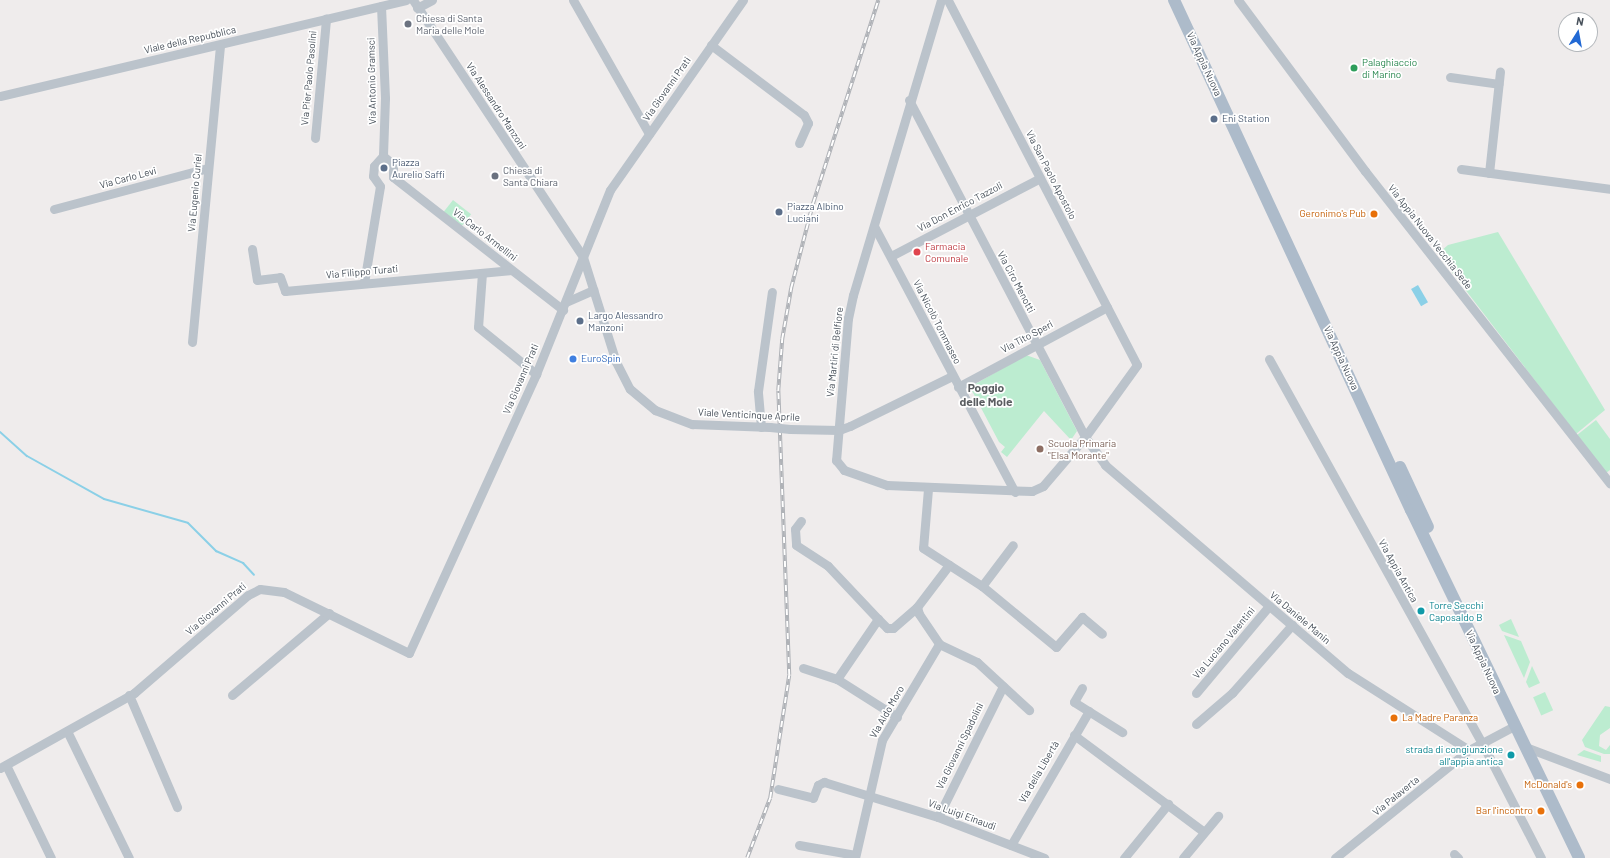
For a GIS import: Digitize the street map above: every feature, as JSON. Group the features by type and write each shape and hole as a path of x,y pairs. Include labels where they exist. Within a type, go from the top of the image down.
{"main road":[{"name":"Via Appia Nuova","path":"1174,0 1418,524 1503,704 1514,719 1528,748 1579,858"},
{"name":"Via Appia Nuova","path":"1183,0 1510,701 1514,719"},
{"path":"1555,809 1570,858"}],"street":[{"name":"Viale della Repubblica","path":"0,96 406,0"},
{"path":"415,4 432,0"},
{"path":"573,0 649,134"},
{"name":"Via Giovanni Prati","path":"51,858 3,767 129,695 253,592 276,589 329,613 409,653 536,374 610,190 743,0"},
{"name":"Via Martiri di Belfiore","path":"940,0 909,100 848,318 836,460 844,470 884,485 928,489 1016,492 1032,491 1043,486 1085,437 1137,369 1136,360"},
{"name":"Via San Paolo Apostolo","path":"948,0 1136,360"},
{"name":"Via Appia Nuova Vecchia Sede","path":"1238,0 1365,172 1610,484"},
{"name":"Via Antonio Gramsci","path":"384,156 386,4"},
{"name":"Via Alessandro Manzoni","path":"415,4 583,257"},
{"name":"Via Pier Paolo Pasolini","path":"315,138 326,19"},
{"name":"Via Eugenio Curiel","path":"192,342 220,45"},
{"path":"711,45 804,115 808,123 799,143"},
{"path":"1489,173 1500,72"},
{"path":"1450,77 1499,84"},
{"name":"Via Ciro Menotti","path":"909,100 1085,437 1106,465 1129,486"},
{"path":"364,282 380,186 373,171 375,162 384,156"},
{"name":"Via Carlo Armellini","path":"384,156 393,164 393,178 511,270 564,306"},
{"name":"Via Carlo Levi","path":"54,209 208,168"},
{"path":"1461,169 1610,189"},
{"name":"Via Don Enrico Tazzoli","path":"891,256 1040,178"},
{"name":"Via Nicolò Tommaseo","path":"874,226 891,256 952,376 1016,492"},
{"name":"Via Filippo Turati","path":"252,249 257,280 280,276 285,291 364,282 511,270"},
{"path":"564,306 593,290 583,257"},
{"path":"482,273 478,327 536,374"},
{"name":"Viale Venticinque Aprile","path":"593,290 621,377 641,400 672,418 692,424 839,430"},
{"path":"765,427 758,391 772,292"},
{"name":"Via Tito Speri","path":"958,387 1107,307"},
{"name":"Via Appia Antica","path":"1269,359 1482,743 1541,858"},
{"path":"839,430 952,376"},
{"name":"Via Daniele Manin","path":"1129,486 1269,606 1368,688 1470,750"},
{"path":"928,489 922,546 982,586 1056,647 1082,617 1102,634"},
{"path":"801,521 795,529 796,545 828,566 878,619 891,629 918,607 949,565"},
{"path":"982,586 1013,545"},
{"name":"Via Luciano Valentini","path":"1196,693 1269,606"},
{"path":"918,607 918,614 939,644 977,662 1030,710"},
{"path":"232,695 329,613"},
{"path":"837,679 878,619"},
{"path":"1196,724 1232,693 1292,625"},
{"name":"Via Aldo Moro","path":"799,845 855,856 871,796 882,740 939,644"},
{"path":"803,668 837,679 897,717"},
{"name":"Via Giovanni Spadolini","path":"938,817 1003,686"},
{"path":"1082,688 1074,702 1122,732"},
{"path":"129,695 177,807"},
{"name":"Via della Libertà","path":"1011,845 1089,711"},
{"name":"Via Palaverta","path":"1335,858 1470,750 1514,719"},
{"path":"67,731 129,858"},
{"path":"1074,735 1204,832"},
{"path":"1528,748 1610,779"},
{"path":"778,789 813,798 818,785 824,782 871,796"},
{"name":"Via Luigi Einaudi","path":"871,796 938,817 1044,858"},
{"path":"1124,858 1168,804"},
{"path":"1183,858 1218,816"}],"green space":[{"path":"453,200 471,214 461,227 443,213"},
{"path":"1498,232 1605,410 1576,434 1441,258 1441,251 1448,245"},
{"path":"1026,355 1040,360 1077,431 1071,440 1044,411 1007,457 1001,452 1005,447 999,442 970,387"},
{"path":"1596,420 1610,439 1610,470 1606,473 1577,435"},
{"path":"1511,619 1519,637 1502,631 1499,625"},
{"path":"1504,635 1521,641 1530,662 1524,678"},
{"path":"1532,666 1540,683 1529,688 1526,682"},
{"path":"1545,692 1553,710 1541,716 1533,697"},
{"path":"1605,706 1610,707 1610,728 1600,735 1599,746 1606,750 1610,745 1610,754 1604,754 1585,747 1582,740"},
{"path":"1584,750 1601,756 1601,762 1577,755"}],"water":[{"path":"1418,285 1428,302 1421,306 1411,289"}],"waterway":[{"path":"0,432 27,456 104,499 188,523 216,551 243,563 254,575"}],"railway":[{"path":"747,858 770,798 789,675 778,391 782,339 791,288 813,203 878,0"}],"place":[{"name":"Chiesa di Santa Maria delle Mole","path":"408,24"},
{"name":"Palaghiaccio di Marino","path":"1354,68"},
{"name":"Eni Station","path":"1214,119"},
{"name":"Piazza Aurelio Saffi","path":"384,168"},
{"name":"Chiesa di Santa Chiara","path":"495,176"},
{"name":"Piazza Albino Luciani","path":"779,212"},
{"name":"Geronimo's Pub","path":"1374,214"},
{"name":"Farmacia Comunale","path":"917,252"},
{"name":"Largo Alessandro Manzoni","path":"580,321"},
{"name":"EuroSpin","path":"573,359"},
{"name":"Scuola Primaria \"Elsa Morante\"","path":"1040,449"},
{"name":"Torre Secchi Caposaldo B","path":"1421,611"},
{"name":"La Madre Paranza","path":"1394,718"},
{"name":"strada di congiunzione all'appia antica","path":"1511,755"},
{"name":"McDonald's","path":"1580,785"},
{"name":"Bar l'incontro","path":"1541,811"}],"district":[{"name":"Poggio delle Mole","path":"986,395"}]}
